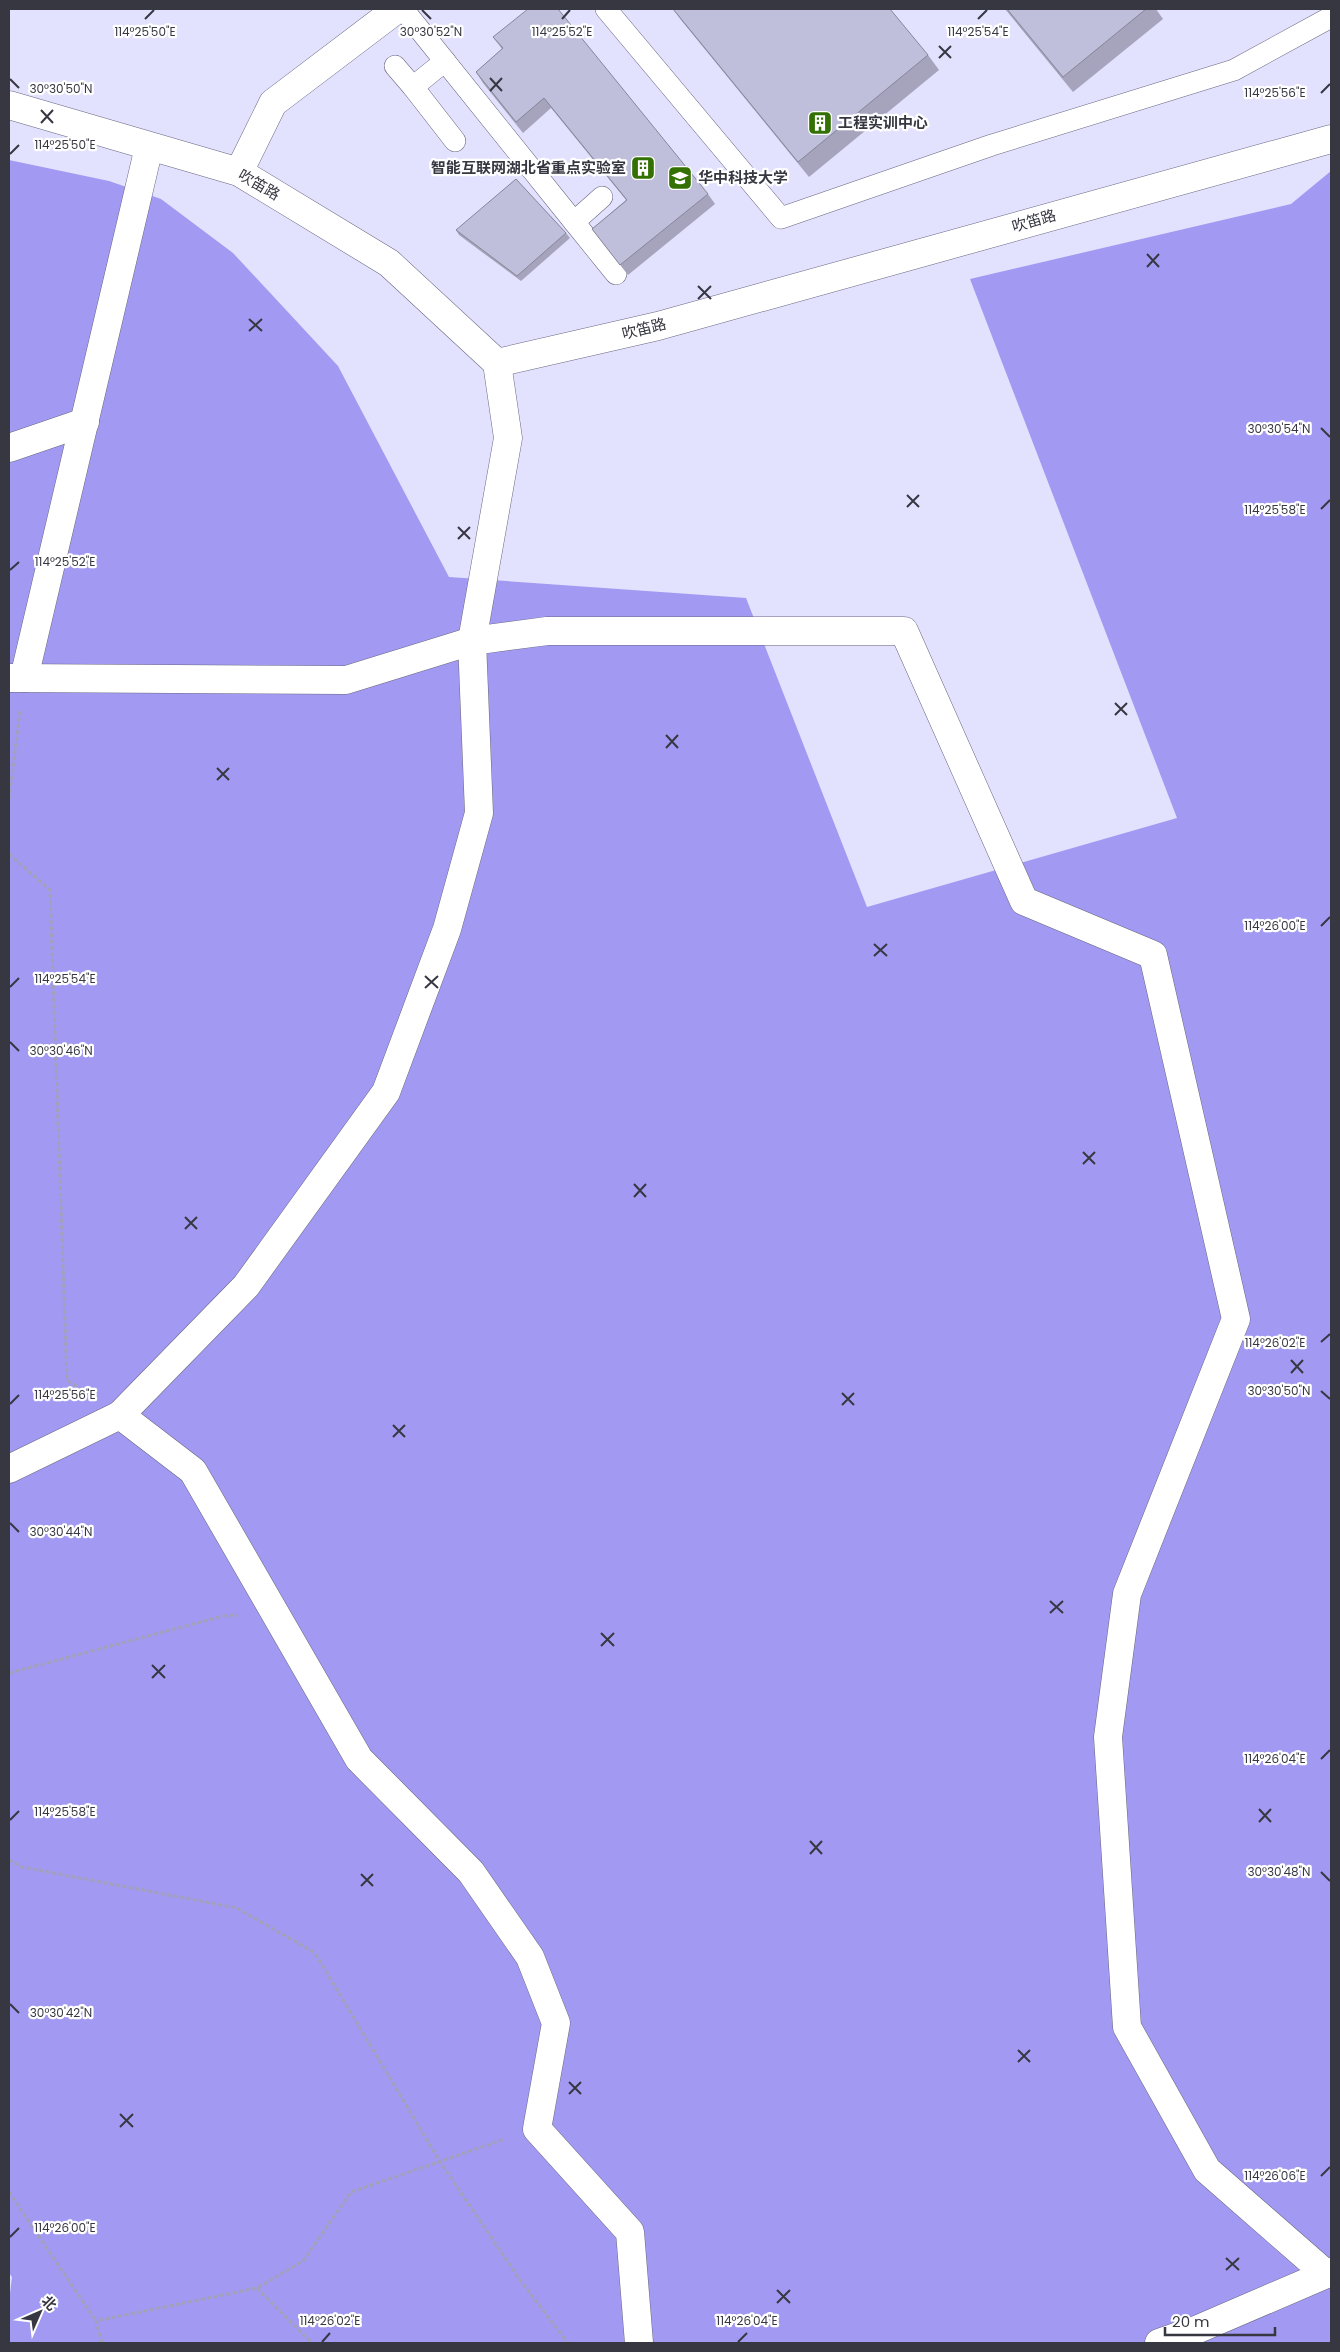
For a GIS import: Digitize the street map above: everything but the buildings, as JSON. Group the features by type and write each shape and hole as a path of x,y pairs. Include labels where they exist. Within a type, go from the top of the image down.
{"street":[{"path":"239,172 273,102 397,9"},
{"name":"吹笛路","path":"9,104 149,147 239,172 389,263 497,363 658,326 1331,139"},
{"path":"149,147 85,422 16,678 346,680 472,641 547,631 904,631 1024,901 1153,955 1236,1319 1127,1594 1108,1737 1127,2027 1207,2170 1329,2273 1196,2330 1159,2343"},
{"path":"9,1469 120,1415 246,1286 386,1092 447,929 479,813 472,641 508,438 497,363"},
{"path":"9,448 85,422"},
{"path":"120,1415 193,1471 359,1760 471,1872 530,1957 556,2023 537,2128 630,2232 639,2343"}],"lane":[{"path":"403,9 616,274"},
{"path":"606,9 781,218 992,145 1234,70 1331,16"},
{"path":"412,87 445,61"},
{"path":"395,66 455,141"},
{"path":"574,222 602,198"}],"path":[{"path":"9,798 16,678"},
{"path":"9,854 50,890 67,1380 120,1415"},
{"path":"9,1673 227,1615 276,1617"},
{"path":"9,1860 22,1867 237,1908 315,1953 439,2160 520,2280 568,2343"},
{"path":"96,2321 257,2288 303,2262 351,2192 439,2160 537,2128"},
{"path":"9,2192 96,2321 102,2343"},
{"path":"257,2288 312,2343"}],"shaded area":[{"path":"9,160 109,181 161,199 233,253 338,366 449,577 746,598 867,907 1177,818 970,279 1291,204 1331,171 1331,2343 9,2343 9,2302 12,2277 9,2273"}],"place":[{"name":"工程实训中心","path":"820,123"},
{"name":"智能互联网湖北省重点实验室","path":"643,168"},
{"name":"华中科技大学","path":"680,178"}]}
